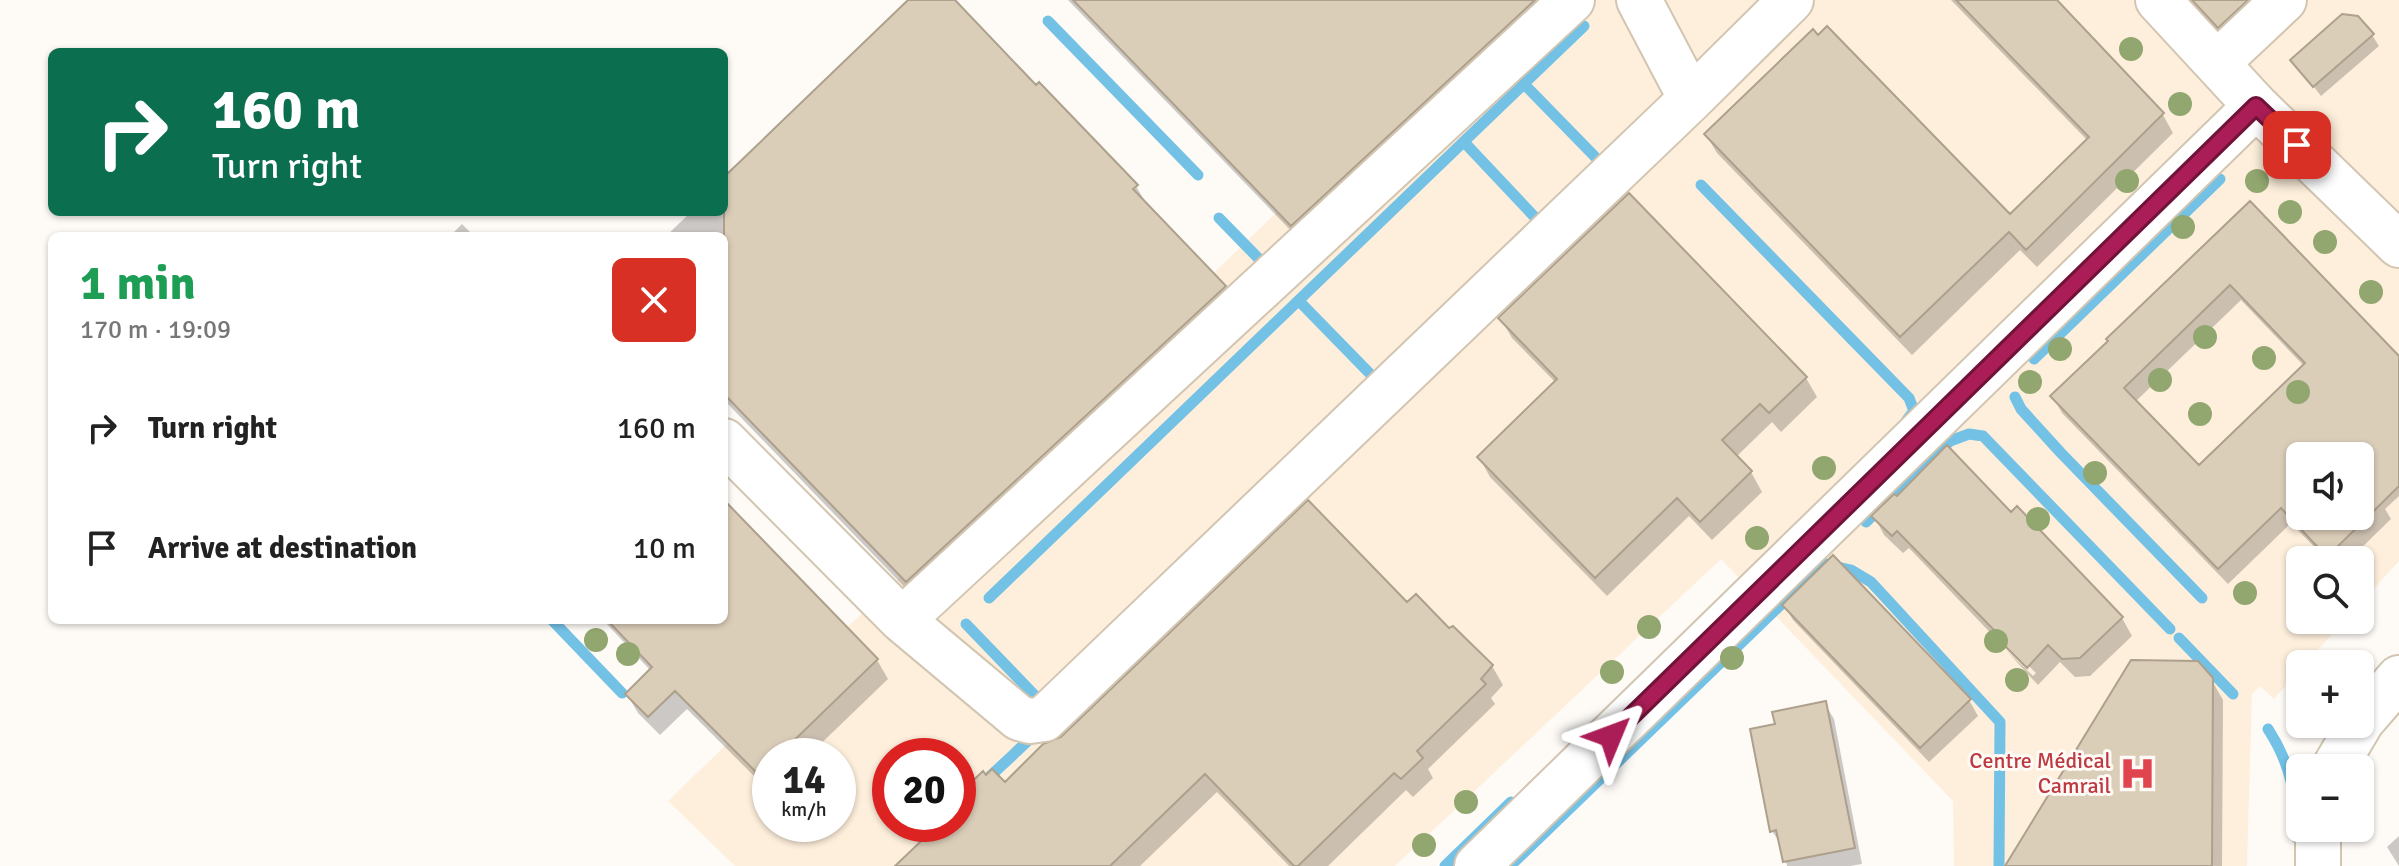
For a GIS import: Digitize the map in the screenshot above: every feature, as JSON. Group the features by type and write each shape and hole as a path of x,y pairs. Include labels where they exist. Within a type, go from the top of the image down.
{"street":[{"path":"902,620 1572,0"},
{"path":"1639,0 1691,99"},
{"path":"728,445 902,620 1019,718 1030,721 1044,719 1791,0"},
{"path":"2158,0 2256,106 2399,245"},
{"path":"2217,63 2284,0"},
{"path":"1477,866 2256,106"},
{"path":"2374,707 2399,678"},
{"path":"2318,842 2318,866"}],"shaded area":[{"path":"1496,0 2399,0 2399,561 2374,589 2374,546 2286,546 2286,634 2332,634 2318,650 2286,650 2286,686 2274,699 2260,686 2252,694 2247,866 1954,866 1953,801 1721,559 1395,866 735,866 668,801"}],"building":[{"path":"908,0 955,0 1138,185 1133,189 1226,286 906,582 728,398 728,232 724,232 724,216 728,216 728,173"},
{"path":"1073,0 1535,0 1291,226"},
{"path":"1956,0 2057,0 2164,113 2026,250 2009,232 1900,337 1704,134 1813,29 1818,35 1827,26 2010,214 2089,137"},
{"path":"2192,0 2248,0 2218,28"},
{"path":"2342,14 2358,16 2374,34 2313,87 2290,60"},
{"path":"1629,193 1807,377 1769,413 1760,404 1722,440 1752,471 1700,522 1677,498 1595,578 1477,457 1557,379 1498,318"},
{"path":"2250,201 2399,356 2399,486 2374,511 2374,442 2286,442 2286,513 2281,508 2218,569 2050,396 2108,341 2106,339","holes":["2230,285 2305,363 2199,465 2124,388"]},
{"path":"1947,445 2011,512 2017,506 2123,617 2080,658 2062,659 2048,645 2027,668 1997,638 1999,635 1897,531 1892,536 1871,516 1894,494 1897,496"},
{"path":"1308,500 1407,602 1416,594 1449,628 1453,626 1493,665 1481,679 1486,684 1417,751 1423,758 1401,779 1394,773 1298,866 1294,866 1205,774 1110,866 895,866 920,842 976,842 976,778 983,771 986,775 992,769 1005,782 1043,744 1061,737"},
{"path":"728,504 878,659 797,738 752,738 752,768 675,691 648,717 625,694 652,667 611,624 728,624"},
{"path":"2302,530 2354,530 2338,546 2317,546"},
{"path":"1833,555 1971,699 1920,748 1782,605"},
{"name":"Centre Médical Camrail","path":"2131,660 2198,661 2213,678 2212,866 2005,866"},
{"path":"1826,701 1855,848 1783,862 1776,830 1770,832 1750,729 1775,724 1772,712"}],"waterway":[{"path":"1048,21 1198,175"},
{"path":"989,598 1584,26"},
{"path":"1524,84 1605,167"},
{"path":"1464,142 1545,228"},
{"path":"2034,359 2220,179"},
{"path":"1701,185 1909,398 1914,411 1907,420"},
{"path":"1219,218 1262,262"},
{"path":"1299,301 1380,384"},
{"path":"2015,397 2021,409 2061,453 2202,598"},
{"path":"1866,522 1950,441 1969,434 1983,436 2170,629"},
{"path":"1510,866 1824,563"},
{"path":"1833,566 1851,570 1871,582 2000,722 1999,866"},
{"path":"556,624 622,693"},
{"path":"966,624 1044,705"},
{"path":"2179,638 2233,694"},
{"path":"2268,729 2286,767"},
{"path":"1016,752 1037,732"},
{"path":"985,781 1014,754"},
{"path":"1445,866 1511,802"}],"place":[{"name":"Centre Médical Camrail","path":"2137,773"}],"route":[{"path":"1611,736 2256,106 2297,145"}]}
